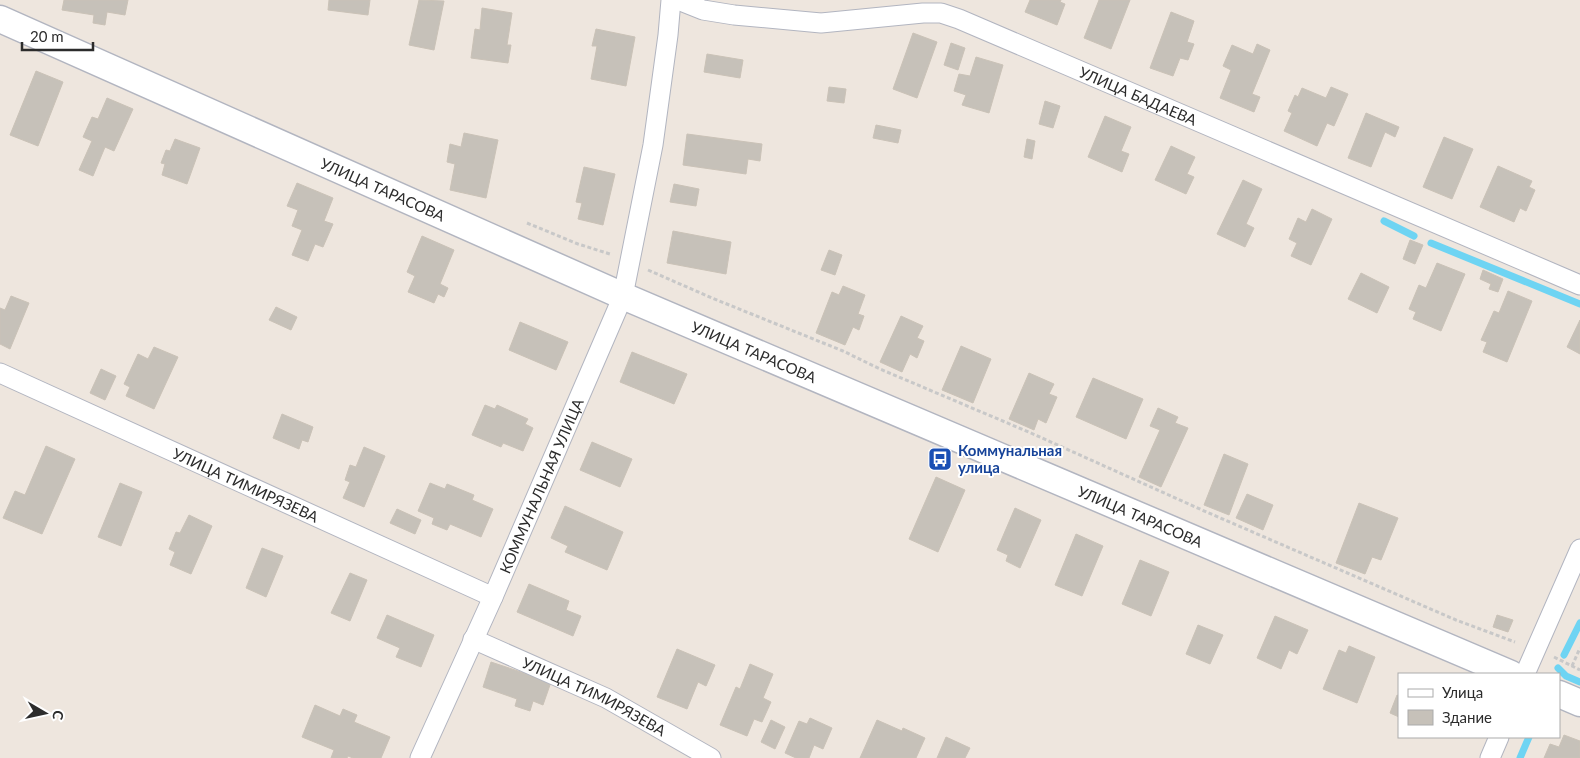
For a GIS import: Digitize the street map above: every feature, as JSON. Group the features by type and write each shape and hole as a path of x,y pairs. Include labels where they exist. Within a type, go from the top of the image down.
{"street":[{"name":"КОММУНАЛЬНАЯ УЛИЦА","path":"420,758 493,597 623,296 653,145 671,0"},
{"name":"УЛИЦА БАДАЕВА","path":"678,0 710,12 821,22 923,12 941,13 959,19 1580,285"},
{"name":"УЛИЦА ТАРАСОВА","path":"0,19 623,296 1509,673"},
{"name":"УЛИЦА ТИМИРЯЗЕВА","path":"0,372 493,597"},
{"path":"1525,673 1580,549"},
{"name":"УЛИЦА ТИМИРЯЗЕВА","path":"473,640 606,698 711,758"},
{"path":"1560,694 1580,703"},
{"path":"1490,758 1499,738"}],"path":[{"path":"519,220 578,244 630,262 712,298 843,351 880,369 1031,433 1202,510 1447,616 1536,650"},
{"path":"1580,648 1572,666 1580,670"}],"building":[{"path":"64,0 128,0 125,15 107,12 105,25 93,23 94,15 62,10"},
{"path":"329,0 370,0 368,15 328,10"},
{"path":"419,0 444,1 434,50 409,45"},
{"path":"1030,0 1061,0 1060,2 1065,4 1057,25 1025,12"},
{"path":"1099,0 1130,0 1111,49 1084,38"},
{"path":"482,8 512,13 507,45 511,45 508,63 471,58 475,29 480,30"},
{"path":"1171,12 1194,21 1187,42 1194,44 1188,60 1180,58 1173,76 1150,68"},
{"path":"596,29 635,37 626,86 591,79 597,46 592,46"},
{"path":"913,33 937,42 917,98 893,89"},
{"path":"951,43 965,48 958,70 944,65"},
{"path":"1257,44 1270,50 1252,94 1260,97 1254,112 1220,98 1231,70 1223,66 1232,45 1253,54"},
{"path":"707,54 743,60 740,78 704,72"},
{"path":"976,57 1003,65 989,113 962,105 966,95 954,91 959,74 970,76"},
{"path":"36,71 63,82 38,146 10,135"},
{"path":"829,87 846,89 844,103 827,101"},
{"path":"1331,87 1348,94 1334,126 1327,123 1317,146 1284,131 1292,113 1288,111 1295,95 1298,97 1302,88 1326,98"},
{"path":"107,98 133,109 114,151 105,147 93,176 79,170 92,141 83,137 92,117 98,119"},
{"path":"1045,101 1060,106 1053,128 1039,124"},
{"path":"1366,113 1399,127 1395,137 1385,132 1371,167 1348,158"},
{"path":"1105,116 1131,127 1121,151 1129,154 1122,172 1088,157"},
{"path":"876,125 901,130 898,143 873,138"},
{"path":"464,133 498,140 486,198 450,190 455,164 447,162 450,144 461,147"},
{"path":"687,134 762,144 760,161 748,159 746,174 683,165"},
{"path":"1444,137 1473,149 1452,199 1423,187"},
{"path":"175,139 200,148 187,184 162,175 165,164 161,163 166,150 170,151"},
{"path":"1027,139 1035,141 1032,159 1024,157"},
{"path":"1171,146 1195,157 1187,174 1194,177 1186,194 1155,180"},
{"path":"1498,166 1532,181 1529,187 1535,190 1526,211 1520,208 1514,222 1480,207"},
{"path":"584,167 615,174 603,225 578,219 582,203 576,202"},
{"path":"1243,180 1262,189 1246,224 1254,228 1245,247 1217,234"},
{"path":"297,183 333,198 324,221 333,224 323,247 315,244 308,261 292,255 302,230 292,226 298,210 287,206"},
{"path":"674,184 699,189 696,206 670,202"},
{"path":"1312,209 1332,219 1311,265 1291,256 1297,243 1289,239 1298,218 1306,222"},
{"path":"673,231 731,242 726,274 667,263"},
{"path":"422,236 454,250 440,284 448,288 444,297 438,294 434,303 408,292 415,276 407,272"},
{"path":"1410,240 1423,245 1415,264 1403,259"},
{"path":"829,250 842,255 835,275 821,270"},
{"path":"1437,263 1465,274 1441,331 1413,319 1416,312 1409,309 1419,285 1426,288"},
{"path":"1483,270 1503,279 1498,292 1489,289 1491,284 1480,279"},
{"path":"1361,273 1389,287 1377,313 1348,299"},
{"path":"843,286 865,295 858,314 864,316 859,330 853,327 845,345 816,333 832,292 839,295"},
{"path":"1508,291 1532,301 1507,362 1483,352 1487,342 1481,340 1494,311 1499,313"},
{"path":"11,296 29,303 10,349 0,344 0,308 5,310"},
{"path":"276,307 297,317 291,330 269,320"},
{"path":"901,316 923,326 917,338 924,341 917,358 910,354 902,372 880,362"},
{"path":"1580,320 1580,354 1567,347"},
{"path":"520,322 568,342 556,370 509,350"},
{"path":"961,346 991,359 973,403 942,390"},
{"path":"154,347 178,357 154,409 126,396 130,387 124,384 138,354 148,359"},
{"path":"632,352 687,374 674,404 620,382"},
{"path":"101,369 116,376 105,400 90,393"},
{"path":"1029,373 1054,384 1049,394 1057,397 1046,423 1038,419 1034,430 1009,419"},
{"path":"1093,378 1143,399 1126,439 1076,417"},
{"path":"485,405 495,409 497,405 528,419 525,424 533,428 523,451 503,443 501,447 472,435"},
{"path":"1158,408 1178,417 1175,423 1188,428 1161,487 1139,477 1160,430 1150,426"},
{"path":"282,414 313,427 308,442 302,440 299,449 273,438"},
{"path":"592,442 632,459 620,487 580,470"},
{"path":"46,446 75,459 42,534 3,518 15,491 25,495"},
{"path":"364,447 385,456 364,507 343,498 350,482 345,480 350,465 356,467"},
{"path":"1224,454 1248,464 1229,515 1204,505"},
{"path":"936,477 965,490 938,552 909,539"},
{"path":"120,483 142,492 121,546 98,537"},
{"path":"430,483 445,489 447,484 474,495 472,500 493,509 481,537 450,524 447,530 432,524 434,518 418,511"},
{"path":"1247,494 1273,505 1263,530 1236,518"},
{"path":"1359,503 1398,518 1381,560 1372,557 1365,574 1336,563"},
{"path":"565,506 623,532 607,570 565,552 568,546 551,538"},
{"path":"1015,508 1041,520 1020,568 1006,561 1008,555 997,550"},
{"path":"397,509 421,520 415,534 390,523"},
{"path":"189,515 212,526 191,574 170,565 175,552 169,549 176,532 180,533"},
{"path":"1076,534 1103,546 1082,596 1055,585"},
{"path":"262,548 283,556 266,597 246,588"},
{"path":"1140,560 1169,572 1151,616 1122,604"},
{"path":"350,573 367,580 350,621 331,613"},
{"path":"529,584 569,601 566,610 581,616 573,636 517,612"},
{"path":"387,615 434,635 421,667 396,657 400,648 377,638"},
{"path":"1497,615 1513,620 1508,632 1493,627"},
{"path":"1275,616 1308,630 1297,654 1289,650 1281,669 1257,658"},
{"path":"1198,625 1223,635 1210,664 1186,654"},
{"path":"1349,646 1375,657 1357,703 1323,689 1339,650 1346,653"},
{"path":"677,649 715,665 706,686 698,682 687,709 657,697"},
{"path":"491,662 551,682 543,705 533,701 530,711 515,706 517,699 483,687"},
{"path":"750,664 773,674 763,698 771,702 762,722 754,719 747,736 720,725 736,687 740,689"},
{"path":"1397,695 1398,717 1390,713"},
{"path":"315,705 340,716 343,709 357,715 354,722 390,737 381,758 353,758 348,756 347,758 331,758 334,750 302,737"},
{"path":"810,718 832,728 823,749 814,745 809,758 796,758 785,753 799,721 807,724"},
{"path":"771,720 785,727 775,749 761,742"},
{"path":"877,720 902,731 903,728 925,738 916,758 860,758"},
{"path":"1564,735 1580,741 1580,758 1544,758 1550,744 1559,747"},
{"path":"946,737 970,748 965,758 937,758"}],"waterway":[{"path":"1384,221 1414,236"},
{"path":"1431,243 1580,304"},
{"path":"1564,655 1580,623"},
{"path":"1558,668 1566,676 1580,682"},
{"path":"1520,758 1529,738"}],"place":[{"name":"Коммунальная улица","path":"940,459"}]}
